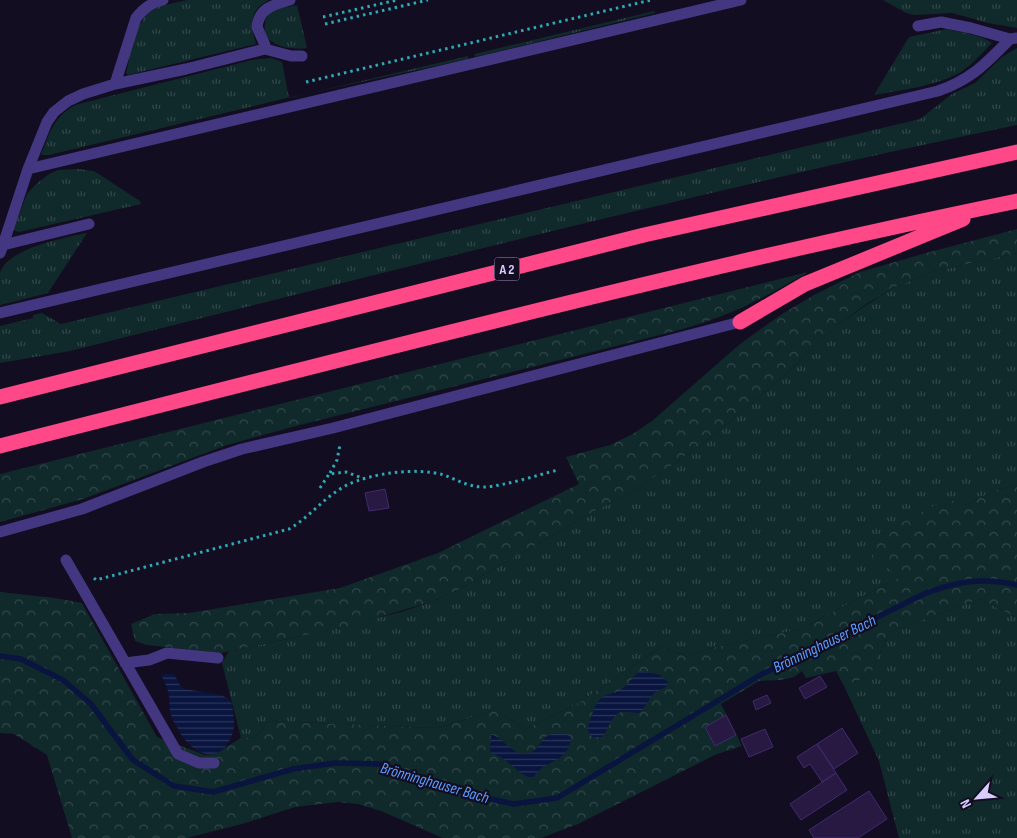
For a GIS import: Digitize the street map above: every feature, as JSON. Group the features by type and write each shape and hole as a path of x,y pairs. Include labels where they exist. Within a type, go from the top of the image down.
{"highway":[{"name":"A 2","path":"0,398 634,238 1017,152"},
{"path":"0,446 661,279 830,240 1017,201"},
{"path":"740,322 805,284 1000,204"}],"lane":[{"path":"115,84 136,18 152,3 163,0"},
{"path":"266,49 266,45 258,33 259,18 264,10 270,6 290,0"},
{"path":"28,169 741,0"},
{"path":"918,26 941,22 1014,38"},
{"path":"0,313 938,91 966,79 1014,38"},
{"path":"2,249 28,169 47,122 54,112 68,101 82,94 115,84 266,49 290,56 302,56"},
{"path":"2,249 89,224"},
{"path":"0,532 82,508 242,449 333,428 740,322"},
{"path":"66,560 178,754 199,763 214,763"},
{"path":"125,663 149,660 167,653 218,658"}],"path":[{"path":"323,17 396,0"},
{"path":"325,24 428,0"},
{"path":"306,82 650,0"},
{"path":"320,488 337,460 340,445"},
{"path":"89,575 96,580 290,529 299,524 347,485 400,471 427,472 473,486 483,487 558,470"},
{"path":"330,474 346,472 366,479"}],"green space":[{"path":"187,0 269,0 262,4 254,14 252,25 256,44 128,75 126,73 134,39 141,22 153,10 161,6"},
{"path":"883,0 1017,0 1017,28 988,23 952,13 915,15 906,13"},
{"path":"297,5 307,48 286,48 272,42 265,31 265,21 268,15 276,10"},
{"path":"654,11 655,13 475,57 474,54"},
{"path":"947,29 976,36 992,43 969,66 951,77 919,87 874,95 909,37"},
{"path":"1017,48 1017,125 898,150 661,205 70,351 0,363 0,326 33,318 33,315 42,313 61,324 920,119 952,94 975,83 1002,57"},
{"path":"468,56 468,59 311,93"},
{"path":"271,58 282,62 289,98 49,155 41,155 57,120 75,105 252,60"},
{"path":"78,169 94,171 140,201 141,204 19,232 13,230 27,194 35,185 49,174 58,170"},
{"path":"1017,229 1017,253 932,272 895,287 868,303 836,326 787,373 709,439 637,489 591,513 458,590 431,602 348,626 221,653 147,645 135,641 131,624 155,614 189,613 340,588 438,553 579,484 566,457 610,445 631,435 652,421 740,344 782,314 814,295 860,272"},
{"path":"87,233 48,293 0,305 0,273 13,257 38,245"},
{"path":"1017,253 1017,486 999,489 964,505 900,577 800,629 707,649 687,657 661,647 577,704 526,729 494,710 439,728 268,721 256,737 241,738 222,663 229,651 401,612 458,590 591,513 637,489 709,439 787,373 836,326 895,287 932,272"},
{"path":"808,272 750,304 699,324 227,445 83,499 0,522 0,474"},
{"path":"1017,486 1017,618 980,599 889,632 870,676 844,686 836,671 806,678 802,671 794,677 759,681 721,704 742,746 717,754 578,824 541,838 443,838 381,811 358,804 338,802 295,807 242,824 187,838 72,838 47,755 14,734 0,733 0,592 82,603 157,737 205,755 215,754 241,738 256,737 268,721 439,728 494,710 526,729 577,704 661,647 687,657 707,649 800,629 900,577 873,558 876,536 947,499 964,505 999,489"},
{"path":"980,599 1017,618 1017,838 899,838 879,761 844,686 870,676 889,632"}],"water":[{"path":"641,671 660,675 668,682 666,687 654,693 639,713 618,713 602,737 592,737 587,729 599,701 602,697 622,689"},
{"path":"161,674 174,674 184,689 222,695 231,701 234,727 232,735 222,750 215,754 202,753 182,736 171,715 168,693"},
{"path":"554,733 567,734 571,738 569,747 561,757 543,767 533,778 522,773 490,751 491,734 516,751 527,753 536,749 546,737"}],"building":[{"path":"385,489 389,508 369,511 365,493"},
{"path":"820,676 827,687 805,699 799,688"},
{"path":"767,695 771,703 756,710 753,701"},
{"path":"726,715 736,735 715,746 705,727"},
{"path":"842,728 858,753 834,769 817,744"},
{"path":"765,729 773,747 749,757 741,739"},
{"path":"817,744 836,773 822,782 810,764 804,768 797,757"},
{"path":"836,773 847,790 801,820 790,804"},
{"path":"869,791 887,819 858,838 814,838 809,830"}],"waterway":[{"name":"Brönninghauser Bach","path":"0,656 21,659 63,680 91,704 133,760 174,786 213,792 293,769 335,763 379,764 471,795 514,804 557,798 762,674 926,593 960,583 982,581 1017,585"}]}
